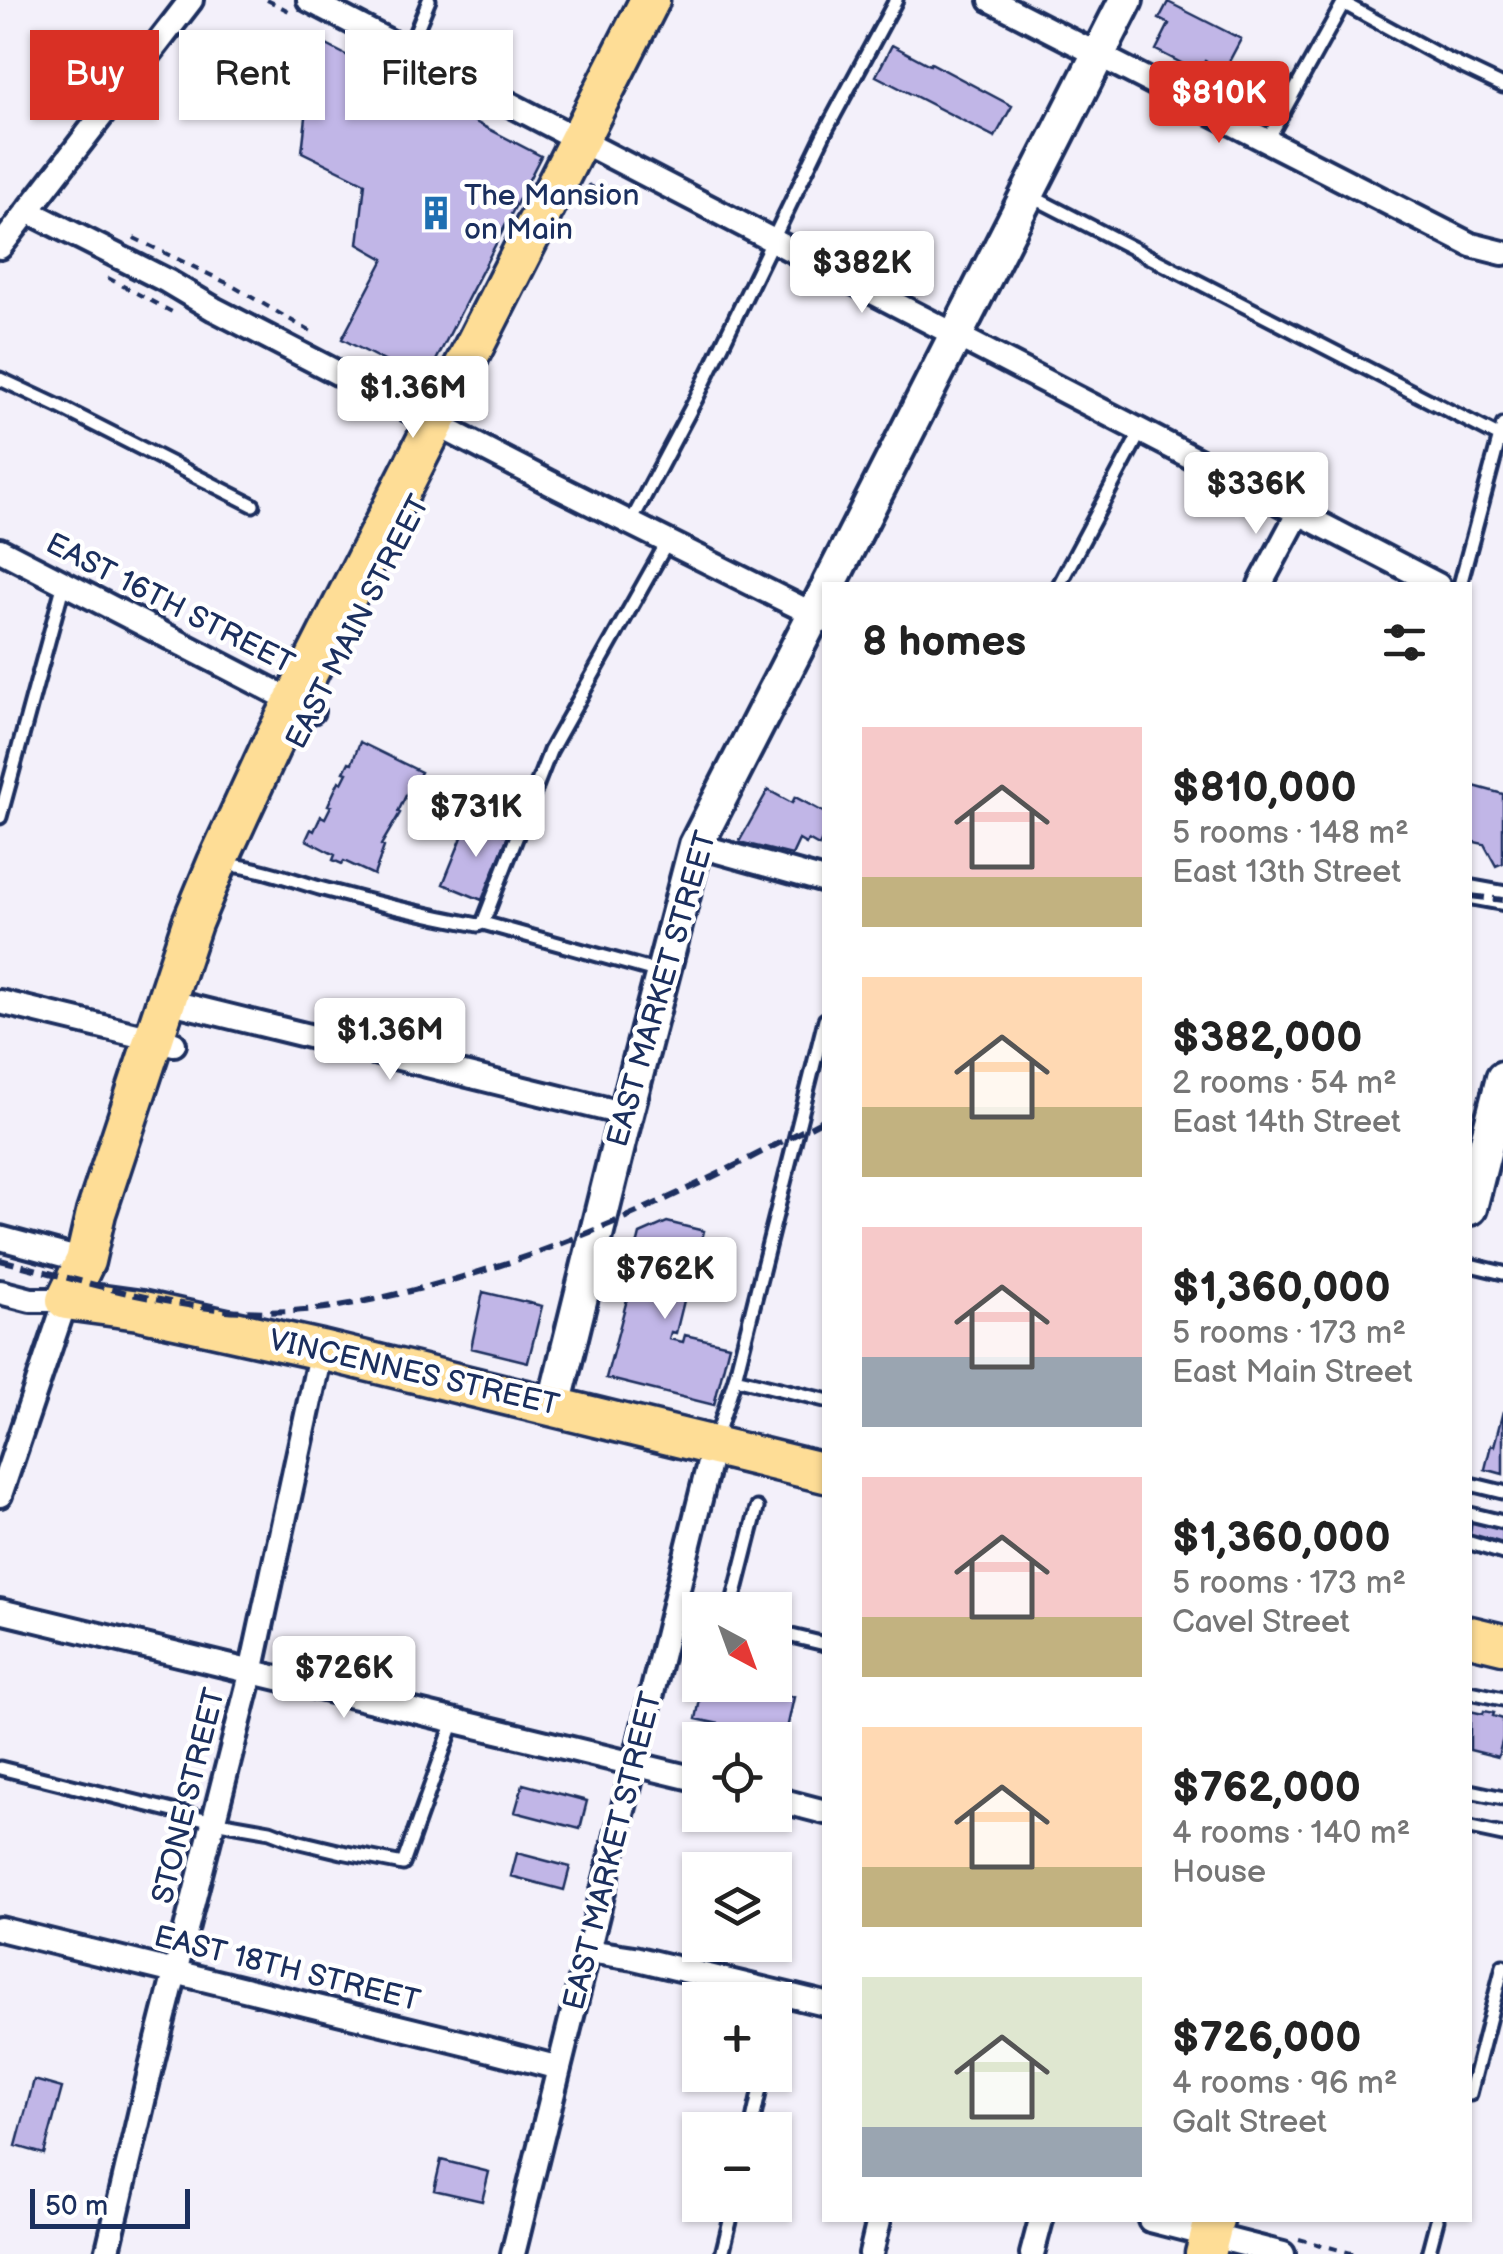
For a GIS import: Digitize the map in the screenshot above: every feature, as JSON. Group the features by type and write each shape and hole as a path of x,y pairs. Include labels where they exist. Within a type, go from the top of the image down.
{"main road":[{"name":"EAST MAIN STREET","path":"589,145 650,0"},
{"name":"EAST MAIN STREET","path":"177,1003 192,923 217,863 303,706 589,145 674,0"},
{"name":"EAST MAIN STREET","path":"66,1300 86,1261 96,1213 177,1003 213,931 303,706"},
{"name":"VINCENNES STREET","path":"66,1300 139,1310 322,1350 822,1473"},
{"path":"1472,1636 1503,1644"}],"street":[{"path":"0,247 191,0"},
{"path":"310,0 368,30"},
{"path":"991,0 1470,244 1503,253"},
{"name":"EAST MARKET STREET","path":"833,582 1126,0"},
{"path":"513,106 1432,582"},
{"path":"28,211 668,540 822,603"},
{"path":"1262,582 1298,512"},
{"name":"EAST 16TH STREET","path":"0,550 303,706"},
{"name":"EAST MARKET STREET","path":"554,1406 696,845 822,605"},
{"path":"696,845 822,880"},
{"path":"1472,892 1503,898"},
{"path":"0,1002 164,1041"},
{"path":"177,1003 626,1114"},
{"path":"1472,1200 1503,1078"},
{"path":"0,1238 86,1261"},
{"name":"VINCENNES STREET","path":"0,1292 31,1300 66,1300"},
{"path":"0,1494 7,1450 66,1300"},
{"name":"STONE STREET","path":"107,2254 251,1672 322,1350"},
{"name":"EAST MARKET STREET","path":"513,2254 713,1447"},
{"path":"0,1612 682,1776"},
{"path":"792,1803 822,1811"},
{"name":"EAST 18TH STREET","path":"0,1929 559,2068"},
{"path":"588,1951 733,1982"},
{"path":"792,1996 822,2003"},
{"path":"871,2254 879,2222"},
{"path":"1032,2254 1040,2222"},
{"path":"1158,2222 1283,2254"}],"lane":[{"path":"417,30 429,0"},
{"path":"632,522 824,134 896,0"},
{"path":"1268,141 1344,2 1503,86"},
{"path":"1028,194 1501,431 1461,582"},
{"path":"0,380 253,505"},
{"path":"1061,582 1140,431"},
{"path":"483,923 550,751 668,540"},
{"path":"0,817 64,583"},
{"path":"238,866 441,918 483,923 663,973"},
{"path":"713,1447 735,1378 822,1032"},
{"path":"1472,1265 1503,1273"},
{"path":"735,1378 822,1399"},
{"path":"1472,1484 1503,1492"},
{"path":"736,1592 757,1508"},
{"path":"1472,1514 1503,1522"},
{"path":"1472,1544 1503,1552"},
{"path":"673,1607 682,1609"},
{"path":"792,1636 822,1643"},
{"path":"1472,1692 1503,1700"},
{"path":"0,1768 403,1864 454,1720"},
{"path":"1472,1790 1503,1798"},
{"path":"1472,1828 1503,1835"},
{"path":"1472,2086 1503,1966"},
{"path":"722,2254 730,2222"},
{"path":"1428,2254 1436,2222"}],"path":[{"path":"122,231 228,284 326,341"}],"building":[{"path":"1168,2 1241,39 1224,71 1205,61 1199,72 1156,50 1169,24 1159,19"},
{"name":"The Mansion on Main","path":"325,44 345,55 345,120 471,120 541,156 425,382 342,339 384,259 358,244 365,183 302,152 306,120 325,120"},
{"path":"892,45 1012,106 995,137 876,76"},
{"path":"360,742 421,772 381,845 384,847 374,875 333,860 335,855 306,840 321,816 325,818"},
{"path":"1472,786 1503,794 1503,863 1496,866 1484,844 1472,841"},
{"path":"768,790 792,803 795,797 822,811 819,846 799,840 792,855 739,842"},
{"path":"469,820 508,836 482,900 443,884"},
{"path":"667,1222 704,1231 676,1333 671,1332 669,1339 683,1342 685,1335 729,1345 714,1405 606,1378 641,1247 637,1246 640,1234"},
{"path":"483,1292 542,1306 528,1362 471,1348"},
{"path":"1503,1411 1503,1474 1485,1469"},
{"path":"1472,1517 1483,1521 1483,1525 1503,1530 1503,1543 1479,1536 1478,1540 1472,1538"},
{"path":"794,1697 789,1722 696,1719 700,1702 792,1702"},
{"path":"1472,1711 1494,1713 1493,1716 1503,1719 1498,1757 1472,1750"},
{"path":"523,1784 587,1801 580,1829 515,1812"},
{"path":"517,1853 570,1867 564,1890 511,1876"},
{"path":"34,2080 62,2088 44,2154 16,2146"},
{"path":"441,2160 489,2172 482,2201 434,2190"}],"railway":[{"path":"1472,896 1503,900"},
{"path":"0,1260 144,1297 217,1309 291,1311 342,1305 478,1272 580,1236 680,1193 822,1121"}],"place":[{"name":"The Mansion on Main","path":"436,213"}]}
